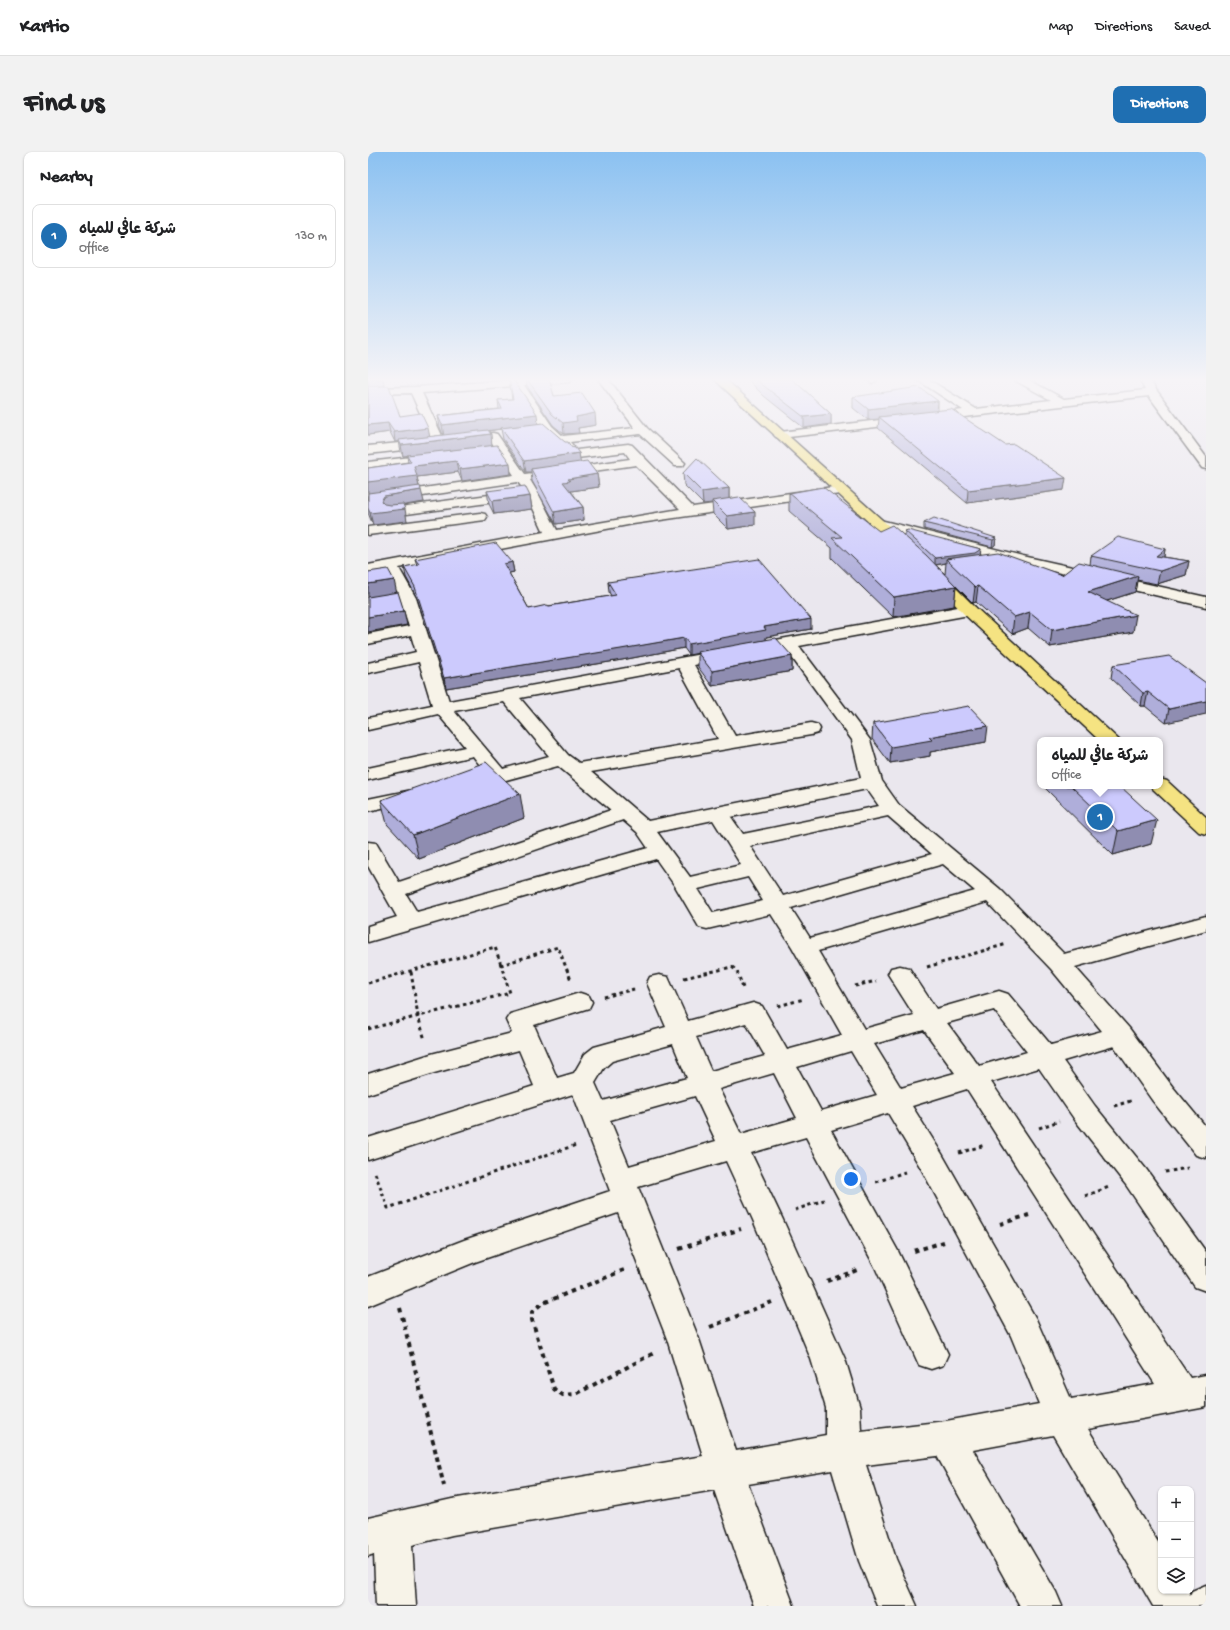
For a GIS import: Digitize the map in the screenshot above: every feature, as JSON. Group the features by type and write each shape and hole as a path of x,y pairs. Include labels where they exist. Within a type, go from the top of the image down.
{"main road":[{"path":"793,447 924,565 969,610 1107,737"},
{"path":"1163,789 1206,828"}],"street":[{"path":"368,450 396,447"},
{"path":"501,447 532,493 553,536"},
{"path":"568,447 577,454 588,468"},
{"path":"577,454 636,447"},
{"path":"660,447 679,463"},
{"path":"1193,447 1206,465"},
{"path":"628,448 689,512"},
{"path":"487,452 503,450"},
{"path":"368,466 447,457"},
{"path":"368,500 639,461"},
{"path":"467,486 487,532"},
{"path":"368,531 432,523 487,532 553,536 633,520 840,490"},
{"path":"376,514 532,493"},
{"path":"420,508 432,523"},
{"path":"876,523 1022,560 1206,602"},
{"path":"369,567 391,566 487,532"},
{"path":"984,564 1022,560"},
{"path":"924,565 946,569"},
{"path":"391,566 402,599 418,629 442,708 499,776"},
{"path":"368,724 508,695 969,610"},
{"path":"368,639 418,629"},
{"path":"788,643 861,740 872,782 892,808 992,894 1035,937 1120,1035 1162,1093 1206,1147"},
{"path":"369,666 426,655"},
{"path":"684,662 728,742"},
{"path":"508,695 568,764 627,812 644,828 685,885 706,922 777,905 947,856"},
{"path":"468,783 568,764 811,729"},
{"path":"368,774 476,750"},
{"path":"644,828 872,782"},
{"path":"368,805 430,792"},
{"path":"737,842 892,808"},
{"path":"382,885 627,812"},
{"path":"719,814 804,948 932,1162 1024,1329 1061,1416 1158,1577"},
{"path":"368,848 382,885 411,921"},
{"path":"368,934 662,851"},
{"path":"685,885 753,869"},
{"path":"804,948 992,894"},
{"path":"1059,963 1206,923"},
{"path":"396,1606 380,1534 452,1517 844,1450 946,1438 1194,1393 974,1077 930,1019 900,974"},
{"path":"659,983 733,1148 768,1220 828,1359 843,1408 844,1450 878,1561 897,1606"},
{"path":"599,1125 704,1083 999,1000 1045,1056 1085,1113 1136,1177 1206,1277"},
{"path":"550,1092 519,1020 580,1002"},
{"path":"582,1083 594,1061 602,1054 753,1012 814,1124 848,1191 887,1260 931,1354"},
{"path":"381,1286 488,1245 624,1189 733,1148 1120,1035"},
{"path":"368,1084 431,1064 528,1038"},
{"path":"370,1158 575,1083 582,1083"},
{"path":"582,1083 683,1339 725,1470 774,1606"},
{"path":"946,1438 1042,1606"},
{"path":"1168,1594 1175,1606"}],"path":[{"path":"753,1012 830,993 1035,937"},
{"path":"368,983 495,947 510,993 368,1029"},
{"path":"501,965 558,947 580,1002"},
{"path":"411,972 418,1016"},
{"path":"370,1158 388,1208 599,1125"},
{"path":"381,1286 418,1382 452,1517"}],"building":[{"path":"480,447 498,447 510,463 460,469 456,461 414,466 417,476 368,482 368,468 411,462 407,455"},
{"path":"514,447 571,447 575,448 579,453 524,461"},
{"path":"915,447 1018,447 1066,478 968,490"},
{"path":"697,458 729,488 702,492 683,473"},
{"path":"587,461 597,474 568,479 570,481 563,482 583,507 554,512 531,469"},
{"path":"420,486 421,490 384,496 381,501 384,504 390,505 403,504 405,509 370,513 368,508 368,493"},
{"path":"525,486 530,496 492,501 487,491"},
{"path":"823,487 879,531 892,525 926,555 956,586 894,597 832,538 842,537 789,493"},
{"path":"739,497 755,512 727,516 712,501"},
{"path":"934,518 996,538 993,540 924,523"},
{"path":"908,530 981,549 975,553 935,558 905,531"},
{"path":"1118,537 1165,549 1156,556 1189,561 1160,571 1091,556"},
{"path":"496,543 512,562 504,564 529,609 616,595 608,582 759,559 811,619 764,627 766,630 689,644 684,638 444,678 415,587 404,567 419,564 415,559"},
{"path":"998,552 1062,575 1079,562 1138,576 1088,592 1136,615 1052,630 1030,612 1014,617 978,586 975,587 946,559"},
{"path":"388,569 394,580 368,584 368,572"},
{"path":"398,592 404,611 368,617 368,597"},
{"path":"776,638 792,656 712,671 697,652"},
{"path":"1169,656 1206,683 1206,701 1169,709 1148,692 1143,693 1113,665"},
{"path":"969,706 988,726 929,737 932,740 891,747 873,723"},
{"path":"486,762 520,794 413,835 381,800"},
{"path":"1074,789 1123,789 1157,820 1118,831"}],"place":[{"name":"شركة عافي للمياه","path":"1100,817"}]}
